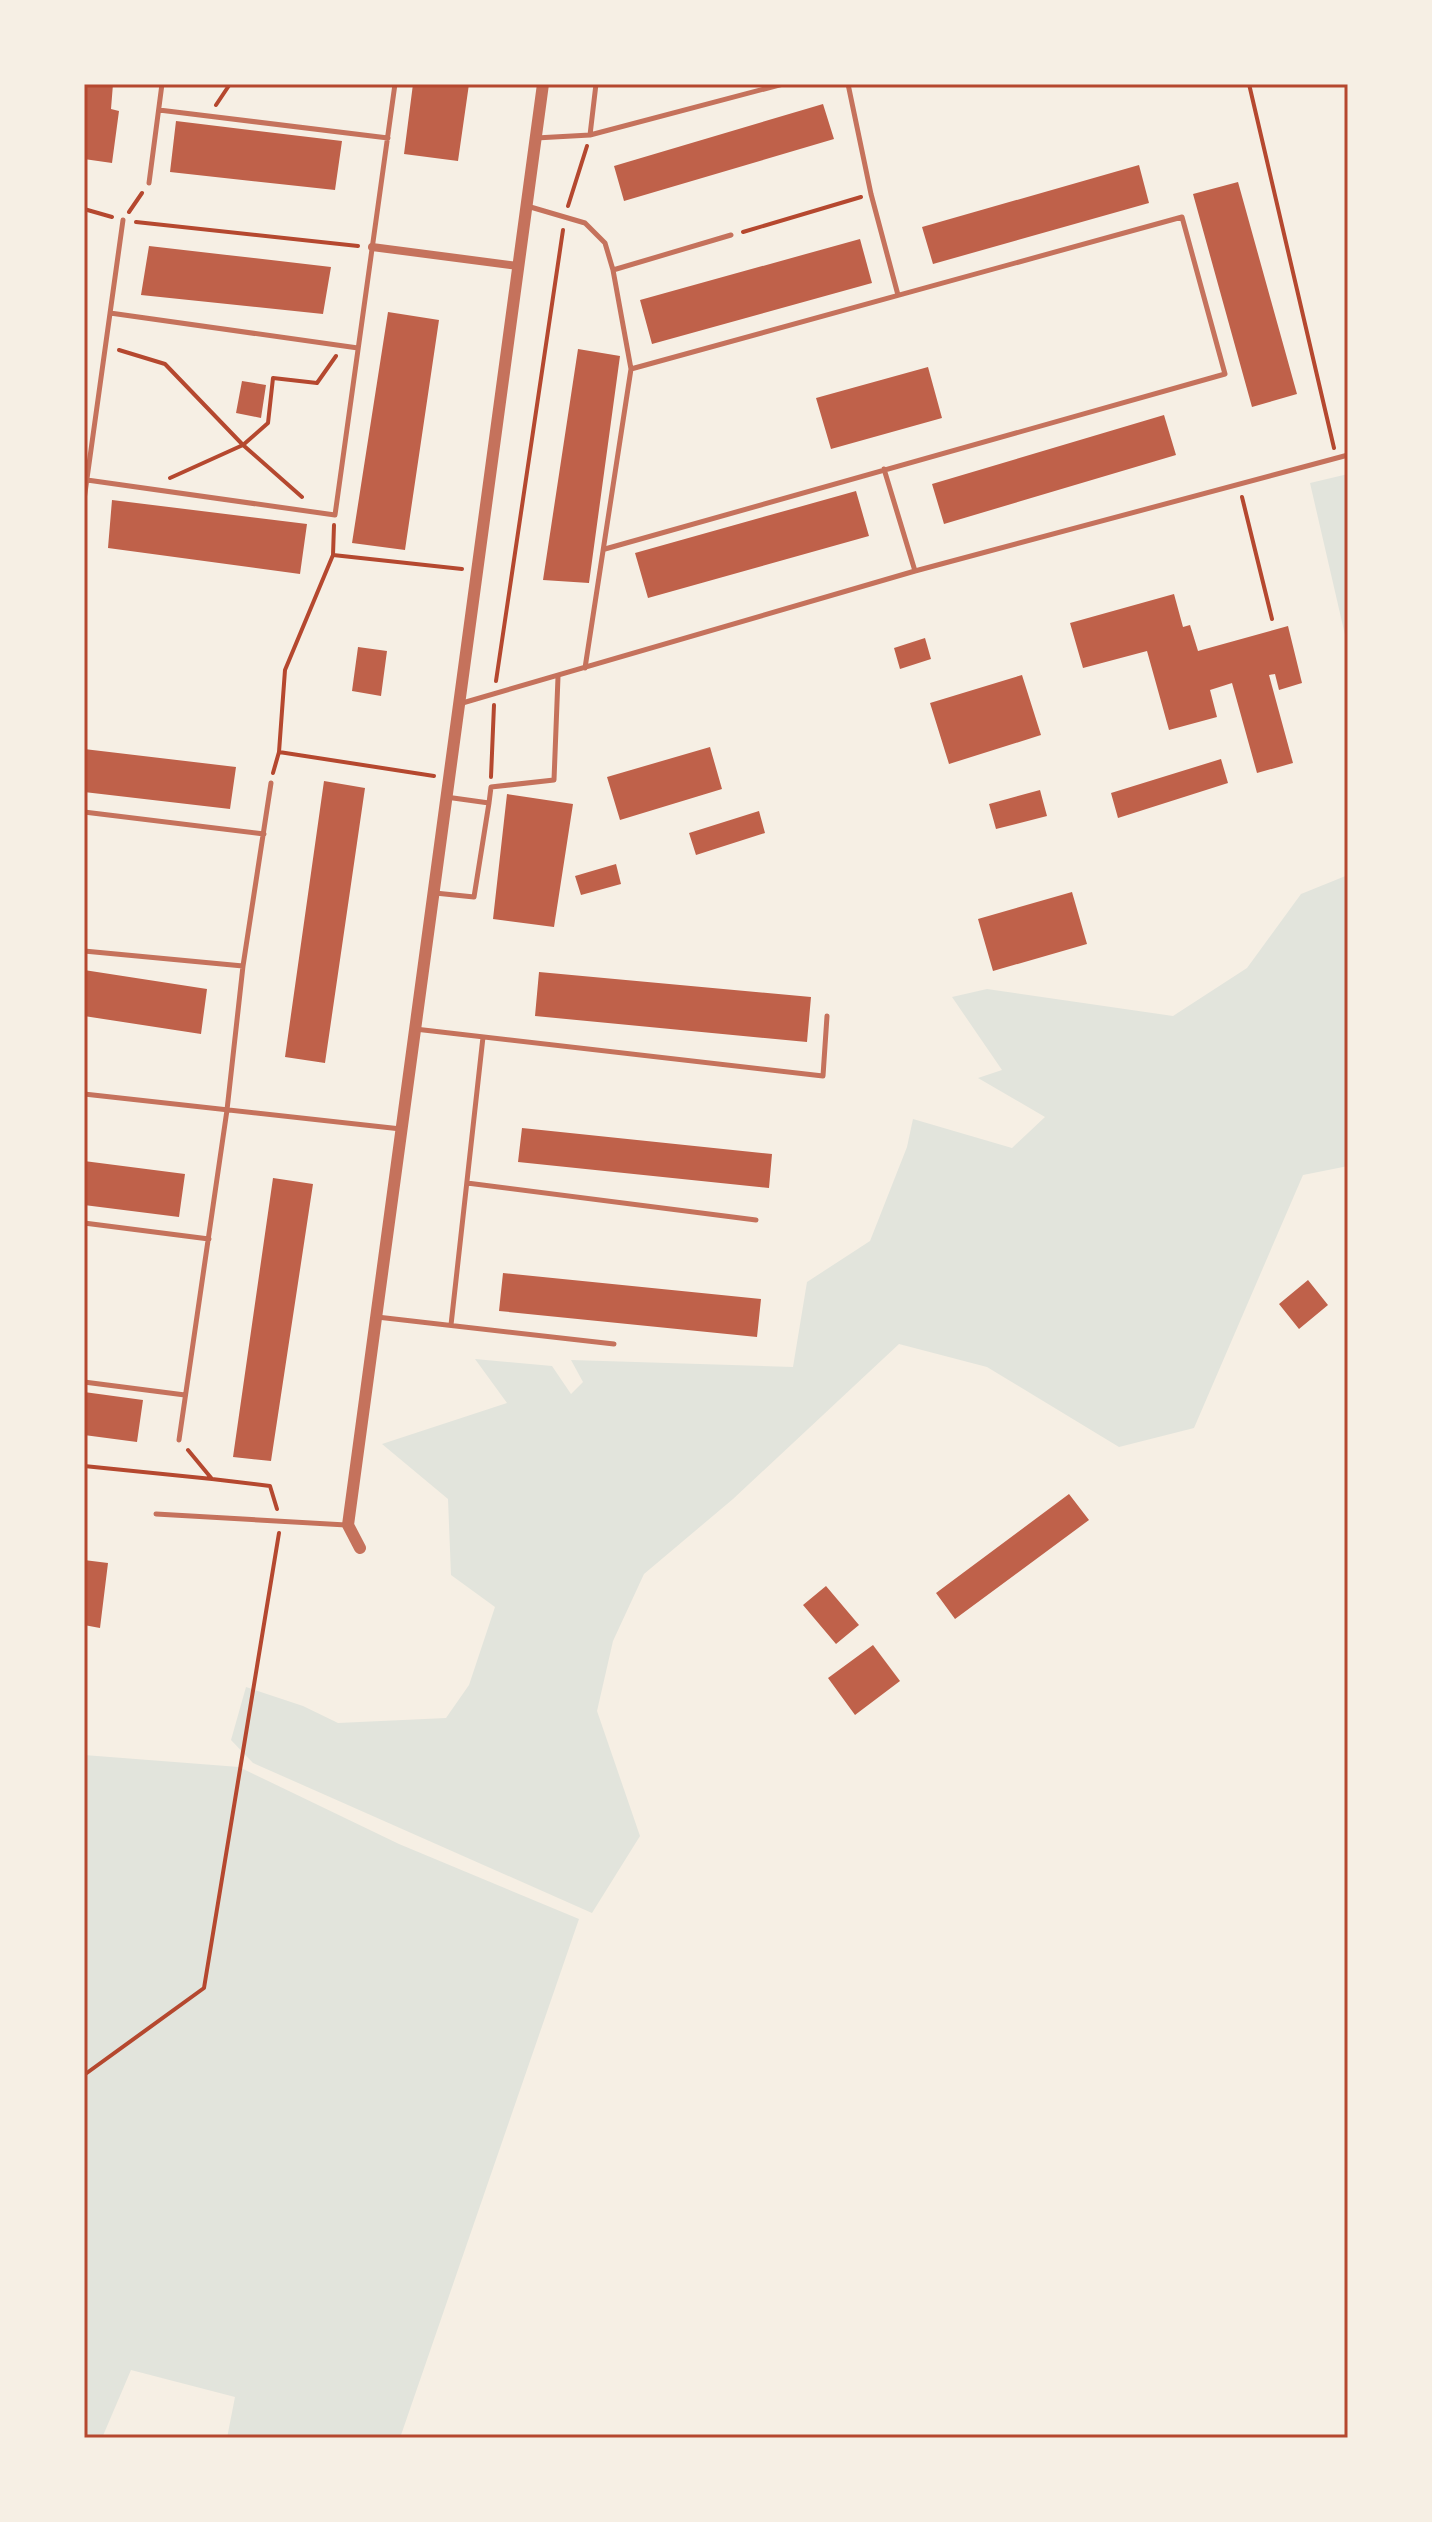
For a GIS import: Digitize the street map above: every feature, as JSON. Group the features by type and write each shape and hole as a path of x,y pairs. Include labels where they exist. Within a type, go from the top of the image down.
{"street":[{"path":"360,1548 348,1525 543,84"},
{"path":"372,247 518,266"}],"lane":[{"path":"149,183 162,84"},
{"path":"87,480 335,515 395,84"},
{"path":"590,135 596,84"},
{"path":"536,138 590,135 783,84"},
{"path":"848,84 871,194 898,295"},
{"path":"159,110 389,138"},
{"path":"526,205 585,223 605,243 631,369 585,668"},
{"path":"605,549 1225,374 1182,217 631,369"},
{"path":"84,500 123,220"},
{"path":"613,270 731,235"},
{"path":"110,313 358,348"},
{"path":"458,704 915,571 1348,455"},
{"path":"884,469 915,571"},
{"path":"434,893 474,897 491,787 554,780 558,677"},
{"path":"179,1440 271,783"},
{"path":"446,797 489,803"},
{"path":"84,812 264,834"},
{"path":"84,951 243,966"},
{"path":"415,1029 823,1076 827,1016"},
{"path":"451,1325 483,1037"},
{"path":"84,1094 402,1129"},
{"path":"467,1183 756,1220"},
{"path":"84,1223 209,1239"},
{"path":"377,1317 614,1344"},
{"path":"84,1382 185,1395"},
{"path":"156,1514 348,1525"}],"path":[{"path":"208,117 230,84"},
{"path":"1249,84 1336,459"},
{"path":"491,787 494,694 565,217 590,135"},
{"path":"123,220 149,183"},
{"path":"731,235 871,194"},
{"path":"84,209 123,220 372,247"},
{"path":"106,345 165,364 243,445 318,512"},
{"path":"146,489 243,445 268,423 273,378 317,383 344,346"},
{"path":"1240,486 1272,619"},
{"path":"271,783 279,752 285,670 333,555 335,515"},
{"path":"333,555 477,570"},
{"path":"279,752 449,779"},
{"path":"179,1440 212,1479"},
{"path":"84,1466 270,1486 281,1521 204,1988 84,2075"}],"shaded area":[{"path":"1348,474 1348,648 1310,483"},
{"path":"1348,875 1348,1166 1303,1175 1194,1428 1119,1447 987,1367 899,1344 733,1499 644,1574 613,1641 597,1711 640,1836 592,1913 253,1763 231,1740 246,1687 303,1706 338,1723 446,1718 469,1685 495,1607 451,1575 448,1499 382,1444 507,1403 475,1359 552,1366 571,1394 583,1382 571,1360 793,1367 807,1282 870,1241 907,1147 913,1119 1012,1148 1045,1117 978,1078 1002,1070 952,997 987,989 1173,1016 1247,968 1301,894"},
{"path":"84,1755 239,1767 399,1844 579,1919 400,2438 227,2438 235,2397 131,2370 102,2438 84,2438"}],"building":[{"path":"84,84 113,84 111,109 119,111 112,163 84,159"},
{"path":"413,84 469,84 458,161 404,154"},
{"path":"823,104 834,139 624,201 614,166"},
{"path":"176,121 342,141 335,190 170,172"},
{"path":"1139,165 1149,203 933,264 922,227"},
{"path":"1238,182 1297,394 1252,407 1193,194"},
{"path":"860,239 872,283 652,344 640,300"},
{"path":"149,246 331,267 323,314 141,295"},
{"path":"388,312 439,320 405,550 352,543"},
{"path":"578,349 620,356 589,583 543,580"},
{"path":"928,367 942,418 831,449 816,398"},
{"path":"242,381 266,385 261,418 236,413"},
{"path":"1164,415 1176,455 944,524 932,484"},
{"path":"856,491 869,536 648,598 635,553"},
{"path":"112,500 307,524 300,574 108,548"},
{"path":"1174,594 1183,627 1190,625 1198,651 1288,626 1302,683 1279,690 1275,674 1269,675 1293,763 1257,773 1232,683 1210,690 1217,717 1169,730 1147,651 1083,668 1070,623"},
{"path":"925,638 931,659 900,669 894,648"},
{"path":"358,647 387,651 381,696 352,691"},
{"path":"1022,675 1041,735 949,764 930,703"},
{"path":"710,747 722,789 620,820 607,777"},
{"path":"84,749 236,767 230,809 84,792"},
{"path":"1221,759 1228,783 1118,818 1111,793"},
{"path":"324,781 365,788 325,1063 285,1057"},
{"path":"1040,790 1047,816 996,829 989,804"},
{"path":"507,794 573,804 554,927 493,919"},
{"path":"759,811 765,833 696,855 689,833"},
{"path":"616,864 621,884 581,895 575,876"},
{"path":"1072,892 1087,944 993,971 978,919"},
{"path":"84,970 207,989 201,1034 84,1016"},
{"path":"539,972 811,997 807,1042 535,1016"},
{"path":"522,1128 772,1154 769,1188 518,1162"},
{"path":"84,1161 185,1174 179,1217 84,1205"},
{"path":"273,1178 313,1184 271,1461 233,1457"},
{"path":"503,1273 761,1299 757,1337 499,1311"},
{"path":"1308,1280 1328,1305 1299,1329 1279,1304"},
{"path":"84,1392 143,1400 137,1442 84,1435"},
{"path":"1069,1494 1089,1520 955,1619 936,1593"},
{"path":"84,1560 108,1563 100,1628 84,1625"},
{"path":"826,1586 859,1625 836,1644 803,1605"},
{"path":"873,1645 900,1681 855,1715 828,1678"}]}
